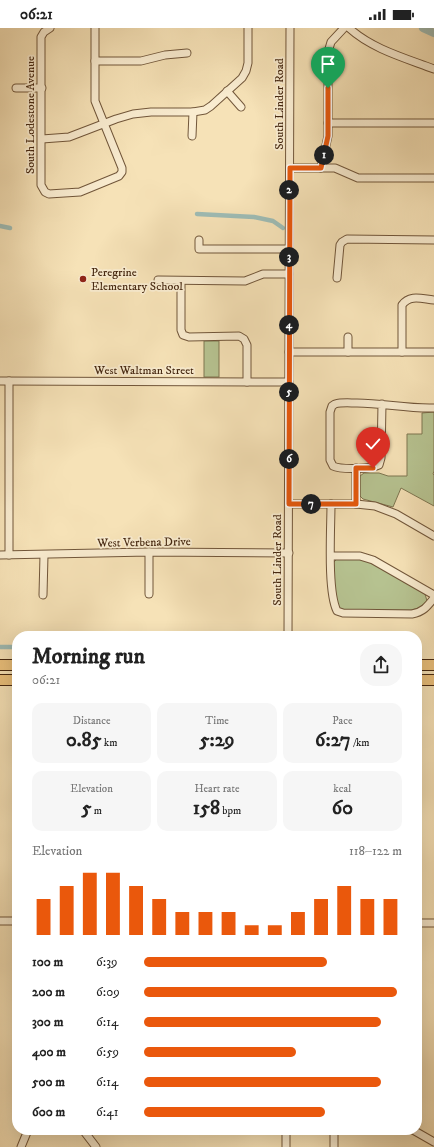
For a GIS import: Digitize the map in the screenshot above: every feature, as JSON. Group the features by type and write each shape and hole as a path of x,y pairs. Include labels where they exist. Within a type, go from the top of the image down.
{"highway":[{"path":"0,665 12,665"},
{"path":"422,665 434,665"},
{"path":"0,680 12,680"},
{"path":"422,680 434,680"}],"street":[{"name":"South Lodestone Avenue","path":"50,28 44,32 42,37 41,185 45,192 49,194 80,192 119,176 122,172 122,168 104,124"},
{"path":"95,28 95,101 104,124"},
{"path":"42,139 69,137 126,116 143,112 193,112 205,110 242,78 246,71 248,63 248,28"},
{"name":"South Linder Road","path":"288,631 290,28"},
{"path":"321,168 327,141 328,52 331,42 344,28"},
{"path":"349,28 363,39 377,46 434,69"},
{"path":"95,61 141,61 165,55 187,53"},
{"path":"16,88 42,88"},
{"path":"227,91 241,107"},
{"path":"192,136 193,112"},
{"path":"328,123 434,123"},
{"path":"290,168 335,168 358,178 434,178"},
{"path":"337,278 340,249 342,242 347,239 434,240"},
{"path":"199,240 199,248 289,249"},
{"path":"158,280 245,281 263,274 289,274"},
{"path":"181,281 181,330 183,335 239,336 244,339 247,345 247,382"},
{"path":"402,352 401,310 405,300 416,298 434,300"},
{"path":"348,337 348,352"},
{"path":"289,352 434,352"},
{"name":"West Waltman Street","path":"0,380 289,382"},
{"path":"9,380 9,555"},
{"path":"382,404 382,458 379,465 373,468 340,468 333,466 330,460 330,412 332,406 338,403 382,404 413,408 434,408"},
{"path":"356,468 356,504"},
{"path":"289,504 356,504 375,506 390,511 434,536"},
{"path":"331,504 331,556 334,605 337,611 343,613 412,614 426,609 434,598"},
{"path":"149,552 149,594"},
{"name":"West Verbena Drive","path":"0,555 149,552 288,553"},
{"path":"43,595 44,555"},
{"path":"331,556 360,556 373,560 434,595"},
{"path":"0,921 12,921"},
{"path":"422,923 434,923"},
{"path":"21,1147 26,1135"},
{"path":"87,1135 96,1147"},
{"path":"286,1135 286,1147"},
{"path":"334,1135 334,1147"},
{"path":"422,1135 434,1142"}],"green space":[{"path":"204,341 219,341 219,377 204,377"},
{"path":"434,412 434,506 401,488 393,507 363,499 360,496 360,476 364,473 379,473 388,476 407,476 407,434 422,434 422,413"},
{"path":"337,559 361,559 373,564 425,594 427,601 419,608 411,610 341,610 336,605 333,563"}],"waterway":[{"path":"423,28 434,33"},
{"path":"197,214 254,217 273,221 283,228"},
{"path":"0,226 10,228"},
{"path":"0,647 12,647"}],"place":[{"name":"Peregrine Elementary School","path":"83,279"}],"route":[{"path":"328,88 328,136 321,168 290,168 289,504 356,504 356,468 373,468"}]}
